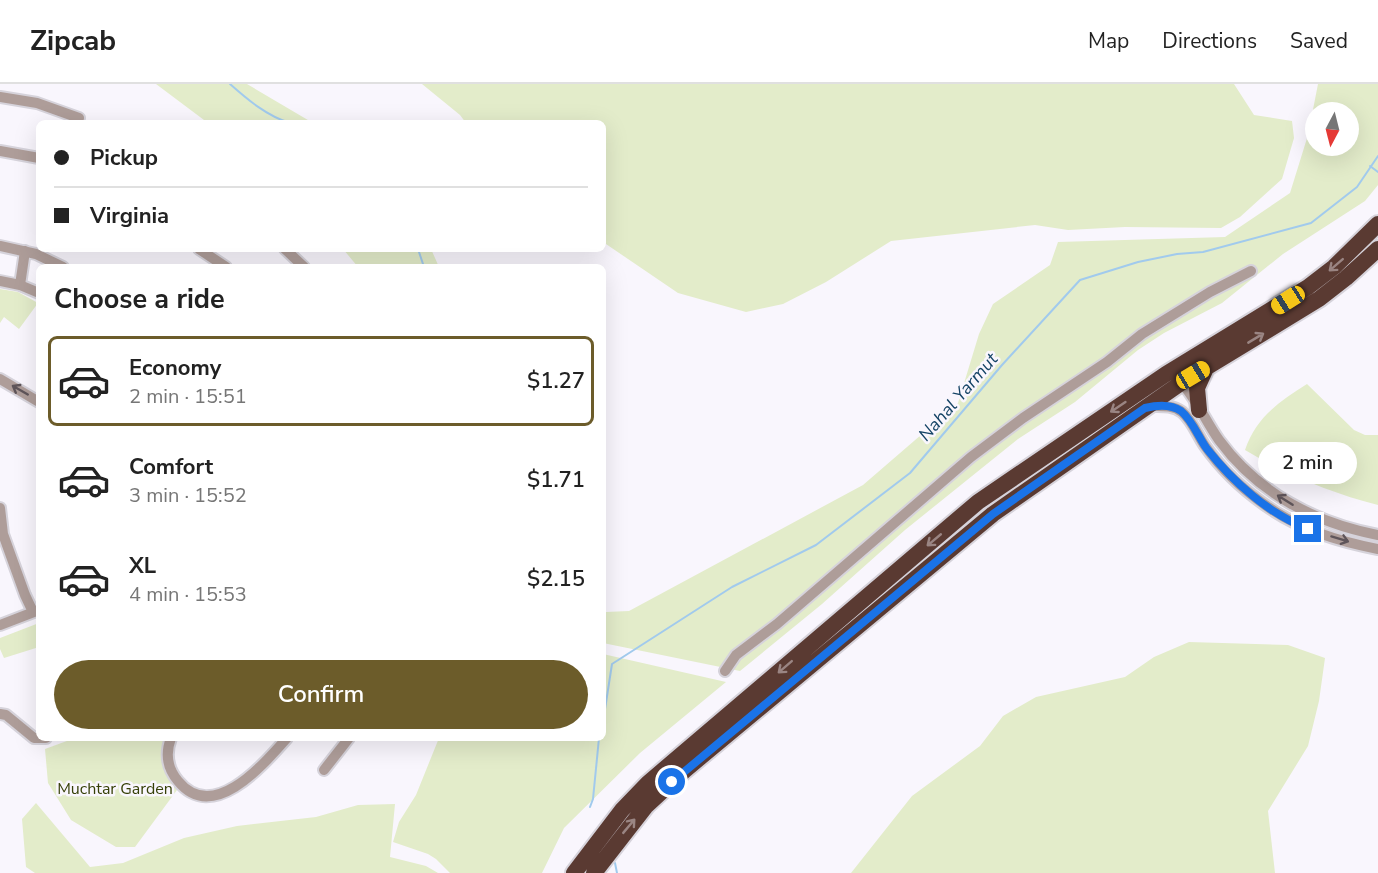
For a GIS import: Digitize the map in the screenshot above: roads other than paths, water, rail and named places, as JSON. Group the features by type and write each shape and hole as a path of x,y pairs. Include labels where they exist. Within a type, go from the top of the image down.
{"highway":[{"path":"574,873 622,810 648,783 978,502 1174,379 1308,288 1334,267 1378,224"},
{"path":"594,873 646,806 685,770 993,514 1145,408 1174,379 1206,368 1319,299 1378,249"},
{"path":"1199,410 1197,388 1206,368"}],"street":[{"path":"0,98 37,103 79,118"},
{"path":"0,151 36,157"},
{"path":"0,246 25,251 56,264"},
{"path":"20,285 25,251"},
{"path":"204,252 222,264"},
{"path":"288,252 301,264"},
{"path":"725,671 736,655 777,624 980,450 1023,418 1107,362 1142,334 1210,292 1251,271"},
{"path":"0,281 20,285 36,292"},
{"path":"0,379 36,400"},
{"path":"1174,379 1239,464 1283,500 1332,524 1378,535"},
{"path":"1145,408 1171,407 1182,412 1213,456 1235,479 1269,508 1293,523 1378,549"},
{"path":"0,508 2,534 25,595 36,611 0,625"},
{"path":"0,714 6,715 36,738"},
{"path":"170,741 167,760 175,778 182,787 192,793 212,796 225,793 251,775 283,741"},
{"path":"324,770 347,741"}],"waterway":[{"path":"230,84 251,102 282,120"},
{"name":"Nahal Yarmut","path":"606,703 612,664 732,587 816,545 910,473 1002,365 1080,280 1138,262 1177,254 1203,252 1311,223 1357,187 1378,156"},
{"name":"Nahal Yarmut","path":"1370,166 1378,172"},
{"path":"419,252 423,264"},
{"path":"590,807 593,799 599,741"},
{"path":"615,863 617,873"}],"park label":[{"name":"Muchtar Garden","path":"115,788"}]}
